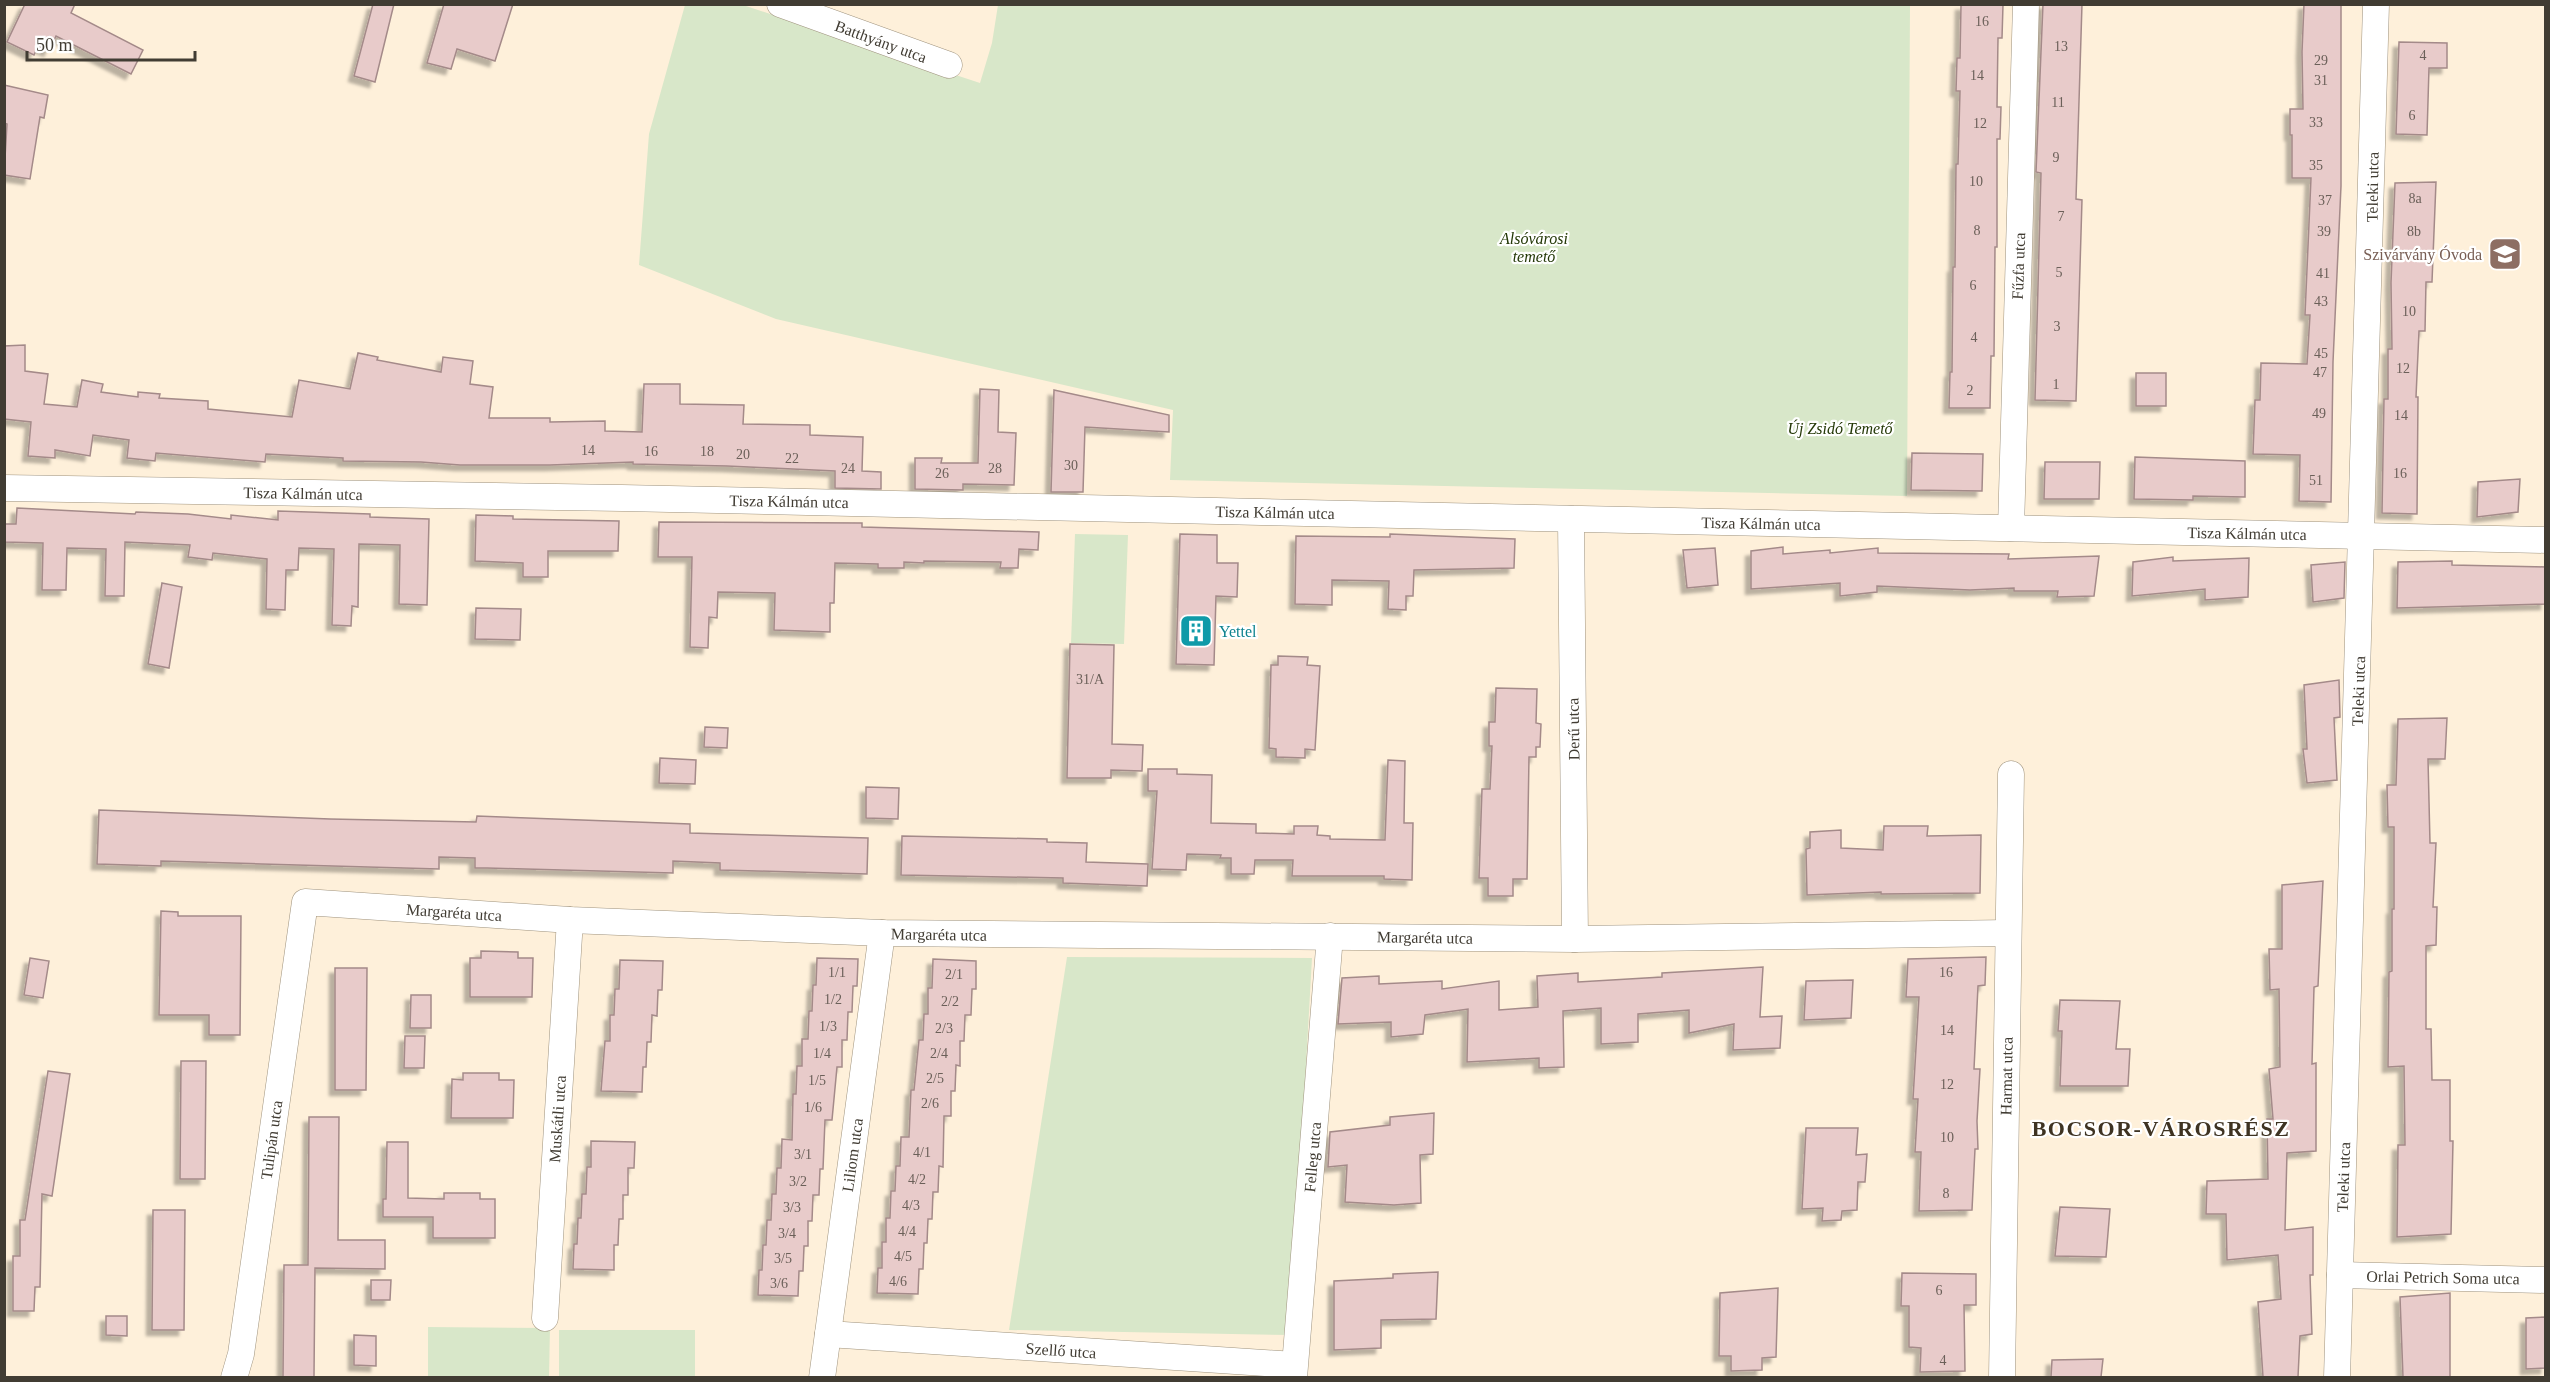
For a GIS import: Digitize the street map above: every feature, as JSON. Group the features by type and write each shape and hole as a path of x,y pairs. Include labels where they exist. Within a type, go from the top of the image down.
{"street":[{"name":"Batthyány utca","path":"780,4 949,65"},
{"name":"Fűzfa utca","path":"2011,528 2026,4"},
{"name":"Teleki utca","path":"2337,1377 2363,536 2376,4"},
{"name":"Tisza Kálmán utca","path":"4,489 622,498 2546,540"},
{"name":"Derű utca","path":"1571,519 1575,939"},
{"name":"Harmat utca","path":"2002,1377 2011,774"},
{"name":"Margaréta utca","path":"305,902 570,920 882,933 1102,937 1330,936 1575,939 2008,933"},
{"name":"Tulipán utca","path":"234,1377 241,1354 305,902"},
{"name":"Muskátli utca","path":"545,1318 570,920"},
{"name":"Liliom utca","path":"822,1377 882,933"},
{"name":"Felleg utca","path":"1294,1371 1330,936"},
{"name":"Orlai Petrich Soma utca","path":"2340,1275 2546,1280"},
{"name":"Szellő utca","path":"828,1334 1294,1371"}],"green space":[{"name":"Alsóvárosi temető","path":"685,5 743,5 980,83 992,43 998,5 1910,5 1907,496 1170,480 1173,410 776,319 639,265 649,134"},
{"path":"1075,534 1128,535 1124,644 1071,643"},
{"path":"1067,957 1312,958 1291,1335 1009,1330"},
{"path":"428,1327 550,1328 549,1377 428,1378"},
{"path":"559,1330 695,1330 695,1377 559,1377"}],"building":[{"path":"25,4 75,4 71,13 143,50 131,74 56,36 49,51 38,46 34,55 7,42"},
{"path":"373,4 394,4 375,82 354,76"},
{"path":"444,4 513,4 495,61 457,49 451,69 427,63"},
{"path":"2043,4 2082,4 2076,199 2082,200 2076,401 2035,400 2041,173 2036,172"},
{"path":"2304,4 2341,4 2341,186 2333,362 2331,502 2299,501 2300,455 2253,454 2255,400 2260,400 2261,363 2307,364 2310,315 2305,315 2311,178 2292,178 2292,135 2290,135 2290,109 2303,109"},
{"path":"1961,5 2003,5 2002,38 1998,38 1997,107 2001,107 2000,139 1997,139 1997,247 1995,247 1994,356 1991,356 1990,408 1949,408 1960,91 1956,91 1957,58 1960,58"},
{"path":"2399,42 2447,43 2447,68 2429,68 2427,135 2396,134"},
{"path":"4,85 48,95 44,118 40,117 30,179 4,175 7,124 4,123"},
{"path":"2436,182 2432,282 2426,282 2425,331 2419,331 2416,397 2418,397 2417,514 2382,513 2384,399 2388,399 2388,349 2392,349 2391,283 2395,183"},
{"path":"25,345 25,371 48,374 44,404 77,407 82,380 103,384 101,392 138,397 138,392 160,394 159,398 208,401 208,409 292,417 299,380 350,389 358,353 378,357 377,360 441,372 443,357 473,361 470,384 493,387 489,418 550,418 550,422 605,421 605,431 642,432 644,384 680,384 680,404 744,405 743,424 810,425 810,435 863,437 862,471 881,472 881,489 835,488 835,471 633,464 633,462 460,465 343,461 343,458 266,454 265,462 156,453 155,461 127,458 129,440 93,435 90,456 55,450 55,458 28,456 31,422 4,419 4,346"},
{"path":"2136,373 2166,373 2166,406 2136,406"},
{"path":"980,389 999,390 998,432 1016,433 1014,485 963,484 963,490 915,489 915,458 942,458 941,463 978,463"},
{"path":"1054,390 1169,415 1169,432 1085,427 1083,492 1051,492"},
{"path":"1912,453 1983,454 1982,491 1911,490"},
{"path":"2135,457 2245,461 2245,497 2193,496 2193,500 2134,499"},
{"path":"2045,462 2100,462 2099,499 2044,499"},
{"path":"2520,479 2518,512 2477,517 2478,482"},
{"path":"17,508 135,514 136,512 188,514 231,519 231,515 278,520 278,511 370,514 370,517 429,519 427,605 399,604 400,545 359,544 358,607 352,606 351,626 332,625 334,549 299,548 298,570 286,570 285,610 266,609 267,559 213,553 212,560 188,557 190,545 125,542 124,596 105,596 106,549 67,548 66,590 42,590 43,543 4,542 4,524 16,524"},
{"path":"476,515 513,516 513,519 619,521 618,551 548,551 548,577 523,577 523,563 475,561"},
{"path":"659,522 862,523 862,527 1039,532 1038,550 1019,549 1018,568 1000,568 1001,562 904,562 904,568 878,568 878,564 835,563 834,603 830,603 830,632 774,630 775,593 718,592 717,618 709,617 708,648 690,647 692,557 658,557"},
{"name":"Yettel","path":"1180,534 1217,535 1217,563 1238,563 1237,597 1216,596 1214,665 1176,664"},
{"path":"1390,534 1515,539 1514,568 1414,570 1413,596 1406,596 1406,610 1388,609 1389,581 1332,580 1332,605 1295,604 1296,536 1390,537"},
{"path":"1783,547 1783,554 1830,550 1830,553 1878,548 1878,553 2009,554 2008,559 2099,556 2094,596 2057,597 2058,591 2014,591 2014,588 1970,590 1877,586 1877,592 1840,596 1840,583 1751,589 1751,551"},
{"path":"1715,548 1718,585 1687,588 1683,550"},
{"path":"2173,557 2173,561 2249,558 2248,597 2205,600 2205,589 2132,596 2133,562"},
{"path":"2452,561 2452,565 2546,567 2546,604 2397,608 2398,562"},
{"path":"2345,562 2344,598 2313,602 2311,565"},
{"path":"162,583 182,587 169,668 148,664"},
{"path":"476,608 521,609 520,640 475,639"},
{"path":"1070,644 1114,645 1112,744 1143,745 1142,771 1111,770 1111,778 1067,778"},
{"path":"1278,656 1308,657 1307,665 1320,666 1315,750 1305,749 1305,758 1276,757 1276,749 1269,748 1271,665 1278,665"},
{"path":"2339,680 2340,717 2334,718 2337,780 2307,783 2303,749 2307,749 2304,685"},
{"path":"1496,688 1537,689 1536,723 1541,724 1540,747 1536,747 1536,757 1529,757 1527,879 1513,879 1513,896 1488,896 1488,878 1479,878 1482,789 1490,789 1492,746 1489,746 1489,722 1495,722"},
{"path":"2447,718 2445,759 2428,759 2430,843 2436,843 2433,907 2437,907 2436,945 2426,946 2426,1029 2431,1029 2432,1080 2450,1080 2450,1141 2453,1141 2451,1234 2397,1237 2398,1145 2405,1145 2404,1066 2388,1067 2389,972 2392,971 2392,909 2394,909 2394,827 2388,827 2387,785 2396,785 2398,719"},
{"path":"705,727 728,728 727,748 704,747"},
{"path":"660,758 696,760 695,784 659,783"},
{"path":"1388,760 1405,761 1404,823 1413,823 1412,880 1384,879 1384,876 1292,876 1293,860 1255,860 1254,874 1231,874 1231,858 1220,858 1221,855 1187,854 1186,870 1152,869 1157,791 1148,791 1148,769 1177,769 1177,774 1212,775 1211,823 1256,824 1256,833 1294,834 1294,826 1318,826 1317,835 1330,836 1330,839 1385,840"},
{"path":"866,787 899,788 898,819 866,818"},
{"path":"99,810 476,822 477,816 690,824 690,833 868,838 867,874 720,870 720,863 673,861 673,873 475,868 475,858 439,857 439,869 161,861 161,866 97,864"},
{"path":"1884,826 1928,826 1927,836 1981,835 1980,893 1881,894 1881,892 1807,895 1806,849 1810,848 1810,832 1841,830 1841,848 1883,850"},
{"path":"902,836 1047,839 1047,842 1087,843 1086,862 1148,864 1147,886 1063,883 1063,878 901,875"},
{"path":"2323,881 2318,986 2314,987 2312,1064 2316,1063 2316,1151 2287,1153 2285,1230 2313,1227 2313,1275 2310,1275 2312,1334 2300,1336 2298,1377 2263,1377 2258,1302 2281,1299 2278,1255 2227,1260 2226,1214 2206,1214 2207,1181 2268,1179 2267,1119 2273,1119 2269,1069 2280,1067 2279,989 2270,990 2269,949 2282,949 2282,885"},
{"path":"161,911 178,912 178,916 241,916 240,1035 209,1035 209,1015 159,1015"},
{"path":"481,951 518,952 518,958 533,958 532,997 470,997 470,958 481,958"},
{"path":"1986,957 1985,985 1978,986 1974,1069 1980,1069 1978,1149 1975,1149 1972,1210 1919,1211 1921,1152 1915,1152 1918,1099 1913,1099 1919,997 1906,997 1908,959"},
{"path":"30,958 49,961 43,998 24,995"},
{"path":"817,958 858,959 857,986 853,986 852,1012 848,1012 847,1040 842,1040 842,1067 837,1067 832,1120 825,1120 823,1169 820,1169 819,1195 813,1195 812,1221 808,1221 808,1246 804,1246 803,1271 799,1271 798,1296 758,1295 763,1245 766,1245 767,1220 771,1220 772,1194 776,1194 777,1168 781,1168 782,1139 792,1140 793,1094 796,1094 797,1066 802,1066 802,1039 808,1039 809,1011 812,1011 813,985 816,985"},
{"path":"933,959 976,961 976,989 972,989 971,1015 965,1015 964,1041 960,1041 960,1066 956,1065 955,1091 951,1091 951,1116 944,1116 943,1167 939,1166 938,1192 933,1192 932,1219 928,1219 923,1269 919,1269 918,1294 877,1293 878,1268 882,1268 882,1242 886,1242 886,1218 890,1218 891,1191 895,1191 896,1166 900,1166 901,1137 909,1137 911,1090 914,1090 919,1040 923,1040 924,1014 928,1014 928,988 932,988"},
{"path":"620,960 663,961 662,990 658,990 657,1016 652,1015 651,1042 647,1042 642,1092 601,1091 605,1041 610,1041 610,1015 614,1015 615,989 619,989"},
{"path":"1763,967 1760,1017 1782,1016 1780,1048 1733,1050 1734,1024 1689,1033 1689,1010 1638,1014 1638,1042 1601,1044 1601,1008 1563,1011 1564,1067 1539,1068 1539,1058 1467,1062 1468,1009 1425,1015 1423,1034 1391,1037 1391,1022 1338,1024 1342,978 1379,976 1379,984 1442,981 1442,989 1499,981 1499,1010 1538,1007 1537,976 1578,973 1578,982 1662,977 1662,973"},
{"path":"335,968 367,968 366,1090 335,1090"},
{"path":"1853,980 1851,1018 1804,1020 1806,981"},
{"path":"411,995 431,995 431,1028 410,1028"},
{"path":"2060,1000 2120,1001 2116,1049 2130,1049 2128,1086 2060,1086 2062,1031 2058,1031"},
{"path":"405,1036 425,1036 424,1068 404,1068"},
{"path":"181,1061 206,1061 205,1179 180,1179"},
{"path":"48,1071 70,1074 52,1196 42,1194 40,1287 35,1287 34,1311 13,1311 13,1256 20,1256 20,1220 25,1220"},
{"path":"463,1073 499,1073 499,1080 514,1080 513,1118 451,1118 452,1079 463,1080"},
{"path":"1434,1113 1433,1154 1420,1155 1421,1203 1394,1205 1345,1202 1347,1165 1328,1167 1330,1132 1390,1125 1390,1117"},
{"path":"309,1117 339,1117 338,1240 385,1240 385,1269 315,1268 314,1377 283,1377 284,1265 308,1265"},
{"path":"1806,1128 1858,1128 1856,1155 1867,1154 1865,1182 1858,1182 1857,1210 1842,1211 1841,1220 1822,1221 1823,1208 1802,1209"},
{"path":"591,1141 635,1142 634,1168 628,1168 628,1195 623,1195 623,1219 619,1219 618,1245 614,1245 614,1270 573,1269 574,1244 577,1244 582,1194 586,1194 587,1167 591,1167"},
{"path":"387,1142 408,1142 408,1198 444,1199 444,1193 480,1193 480,1199 495,1199 495,1238 433,1238 433,1217 383,1217 383,1199 386,1199"},
{"path":"2060,1207 2110,1209 2106,1257 2055,1256"},
{"path":"153,1210 185,1210 184,1330 152,1330"},
{"path":"1438,1272 1436,1319 1381,1320 1381,1348 1334,1350 1334,1281 1393,1278 1393,1274"},
{"path":"1902,1273 1976,1274 1976,1305 1964,1305 1965,1371 1920,1372 1921,1348 1909,1347 1909,1306 1901,1306"},
{"path":"371,1280 391,1280 390,1300 371,1300"},
{"path":"1778,1288 1776,1357 1762,1358 1762,1370 1731,1371 1731,1356 1719,1356 1720,1293"},
{"path":"2450,1293 2450,1377 2403,1377 2400,1297"},
{"path":"106,1316 127,1316 127,1336 106,1335"},
{"path":"2546,1317 2546,1368 2526,1369 2526,1318"},
{"path":"354,1335 376,1336 376,1366 354,1365"},
{"path":"2103,1359 2101,1377 2051,1377 2052,1360"}],"place":[{"name":"Szivárvány Óvoda","path":"2505,254"},
{"name":"Yettel","path":"1196,631"}],"district":[{"name":"BOCSOR-VÁROSRÉSZ","path":"2161,1128"}],"park label":[{"name":"Új Zsidó Temető","path":"1840,428"}]}
